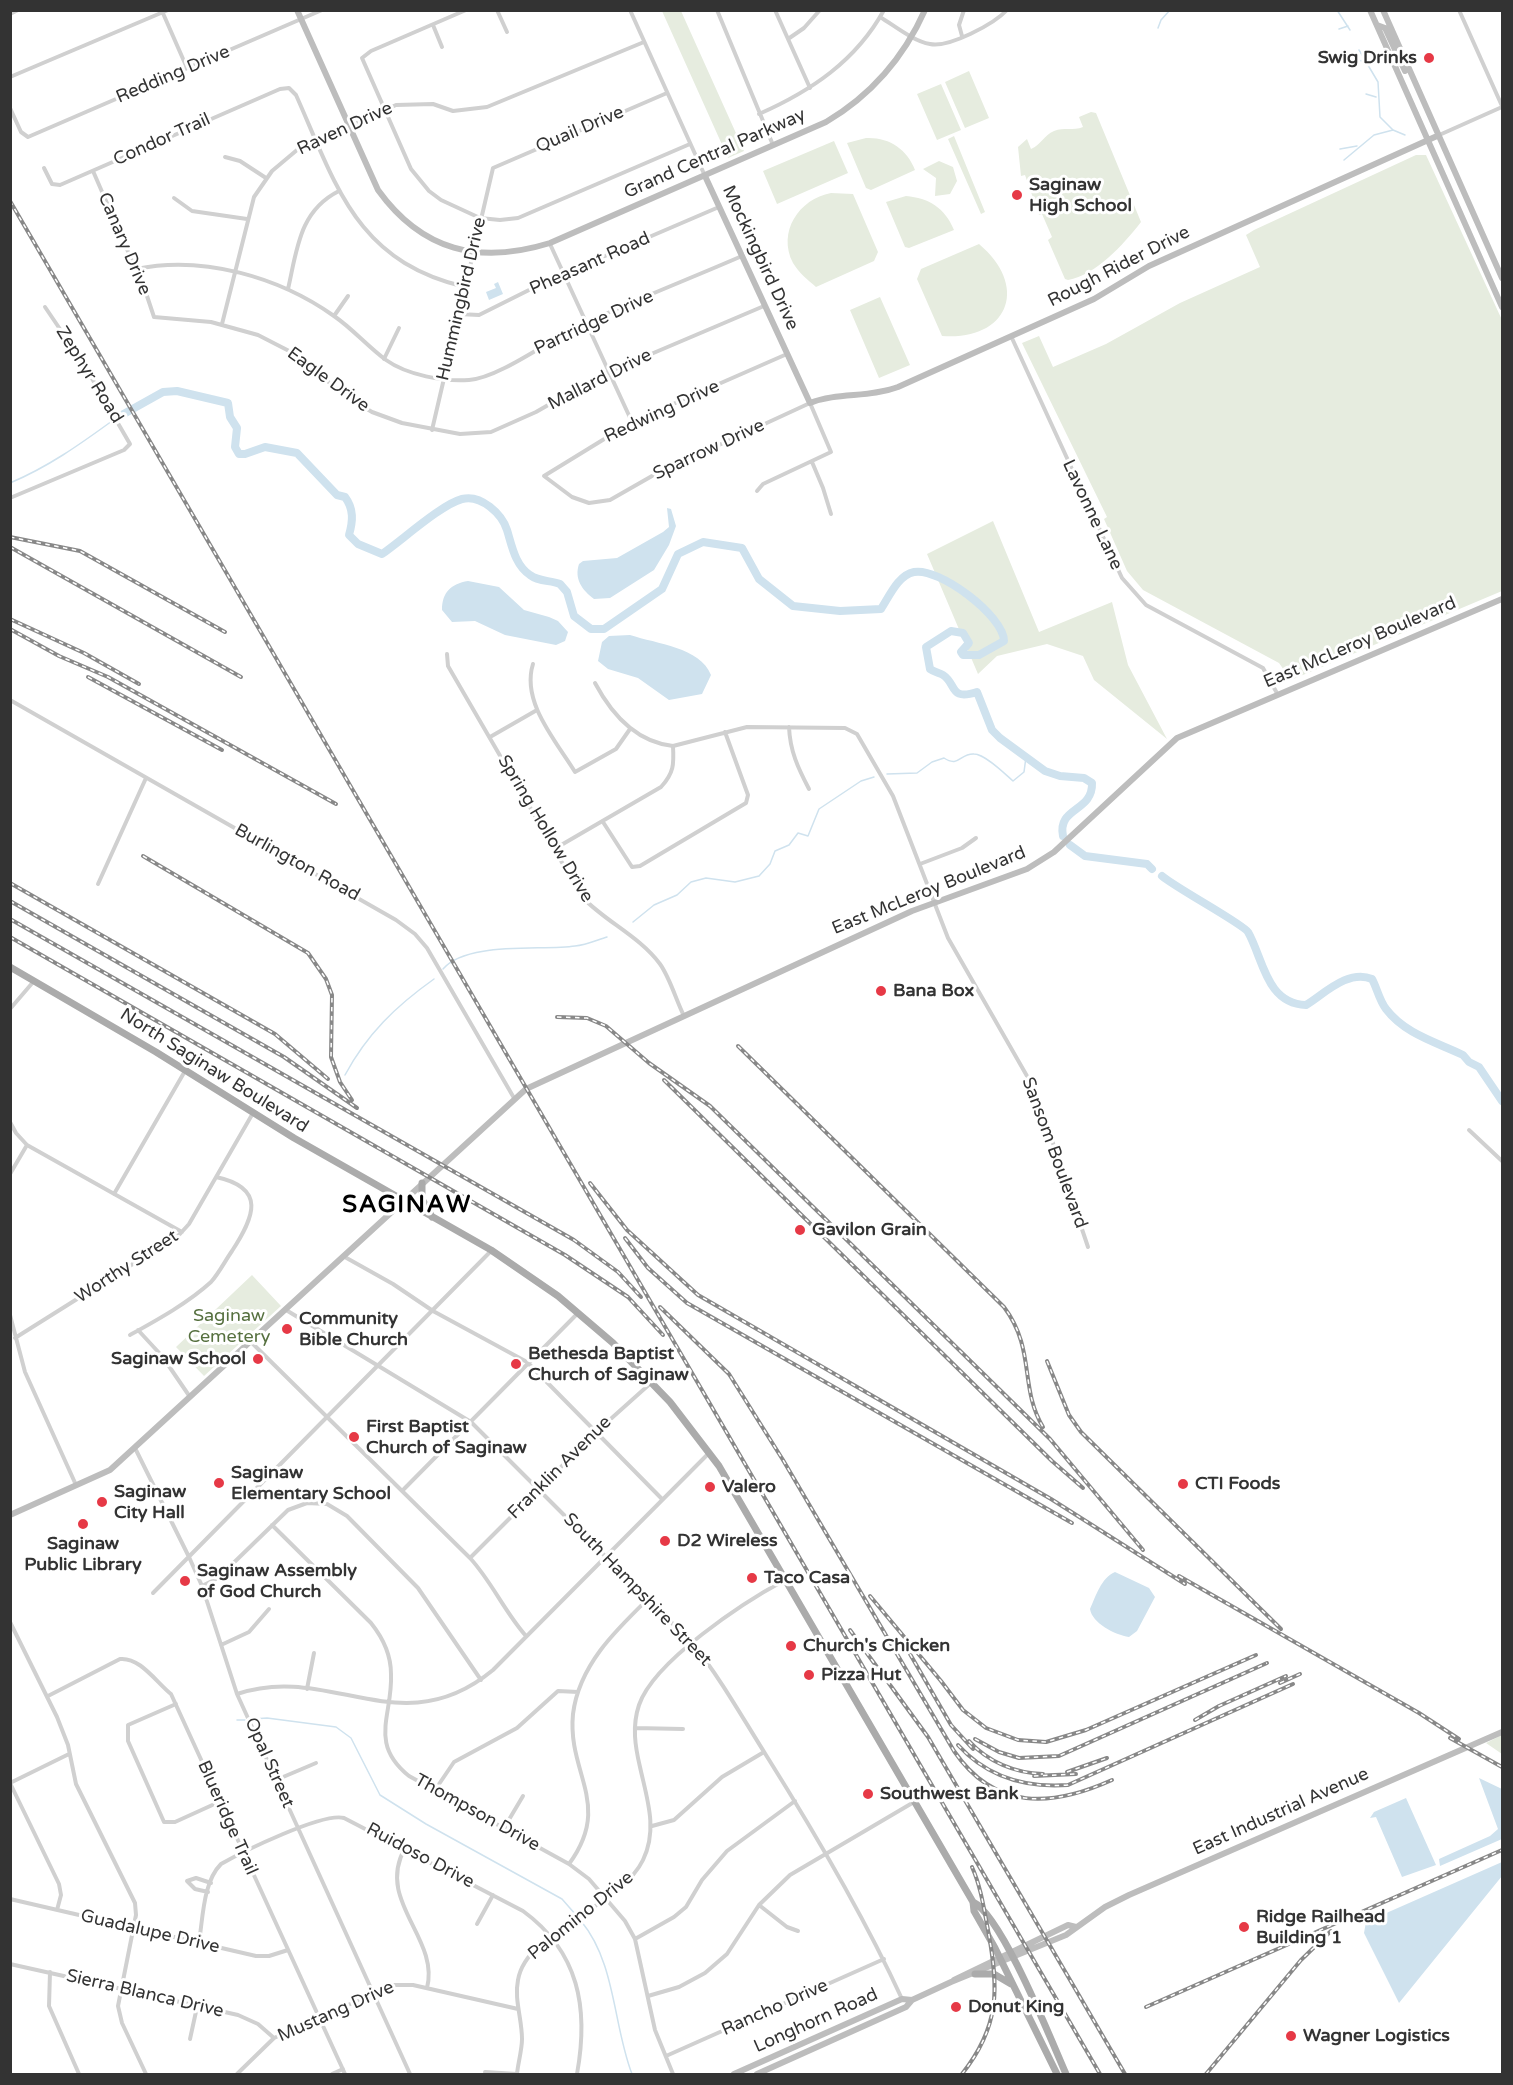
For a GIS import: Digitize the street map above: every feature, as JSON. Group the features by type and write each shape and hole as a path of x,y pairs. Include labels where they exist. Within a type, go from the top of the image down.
{"main road":[{"name":"Grand Central Parkway","path":"297,10 378,190 398,215 432,239 472,252 504,253 550,243 826,122 856,100 888,69 912,36 925,10"},
{"path":"1370,10 1503,307"},
{"path":"1383,10 1437,136 1503,278"},
{"path":"1377,25 1385,28 1405,71 1411,76"},
{"name":"Rough Rider Drive","path":"810,403 833,397 870,395 890,390 1094,299 1149,266 1437,136"},
{"name":"Mockingbird Drive","path":"705,176 810,403"},
{"name":"East McLeroy Boulevard","path":"10,1515 102,1475 135,1448 514,1098 535,1085 934,902 1039,862 1177,738 1503,599"},
{"name":"North Saginaw Boulevard","path":"10,967 533,1277 578,1312 652,1382 710,1453 973,1902"},
{"path":"422,1183 422,1199 432,1217"},
{"name":"East Industrial Avenue","path":"1000,1960 1066,1935 1128,1895 1503,1732"},
{"path":"973,1902 982,1906 1010,1955 1066,2074"},
{"path":"973,1902 974,1911 1016,1989 1057,2074"},
{"name":"Longhorn Road","path":"757,2074 906,2007 912,2000 975,1974 1000,1960"},
{"name":"Longhorn Road","path":"951,1982 961,1975 1000,1960"},
{"path":"975,1974 994,1974 1003,1977 1016,1989"},
{"name":"Longhorn Road","path":"734,2074 902,1999 912,2000"},
{"path":"855,2021 858,2029"}],"street":[{"path":"10,14 18,10"},
{"path":"10,77 168,10"},
{"name":"Redding Drive","path":"10,108 24,135 28,137 322,10"},
{"path":"466,10 371,51 362,58 411,170 441,200 480,218 500,220 518,218 690,144"},
{"path":"497,10 507,32"},
{"name":"Mockingbird Drive","path":"630,10 705,176"},
{"path":"717,10 774,146"},
{"path":"775,10 810,88"},
{"path":"788,39 804,28 820,10"},
{"path":"759,114 810,88 853,53 884,10"},
{"path":"962,36 959,25 964,10"},
{"path":"880,17 912,36 936,45 990,24 1007,10"},
{"path":"1437,136 1503,107 1460,10"},
{"path":"162,12 187,68"},
{"path":"433,26 442,47"},
{"name":"Raven Drive","path":"222,324 254,197 266,178 285,158 316,140 383,109 406,103 433,104 453,111 487,107 644,42"},
{"name":"Condor Trail","path":"44,168 50,181 57,185 280,89 289,88 296,95 316,140"},
{"name":"Quail Drive","path":"493,168 667,93"},
{"path":"316,140 339,191 365,231 391,255 431,278 465,287"},
{"path":"225,157 240,160 266,178"},
{"name":"Hummingbird Drive","path":"432,430 493,168"},
{"name":"Canary Drive","path":"93,171 136,269 154,317"},
{"path":"288,289 305,222 317,206 339,191"},
{"path":"174,198 192,211 248,219"},
{"name":"Pheasant Road","path":"459,314 479,315 564,274 720,207"},
{"path":"550,243 632,422"},
{"name":"Partridge Drive","path":"136,269 181,265 234,272 288,289 334,316 384,359 402,368 444,379 472,380 488,375 588,322 742,256"},
{"path":"334,316 348,296"},
{"name":"Mallard Drive","path":"432,430 460,434 491,432 537,412 609,372 764,306"},
{"name":"Zephyr Road","path":"10,498 124,450 130,444 83,363 45,307"},
{"name":"Eagle Drive","path":"154,317 222,324 281,346 310,365 347,397 372,412 432,430"},
{"path":"384,359 399,328"},
{"name":"Lavonne Lane","path":"1011,336 1122,578 1146,605 1263,668 1278,695"},
{"name":"Redwing Drive","path":"610,500 589,503 572,497 544,476 632,422 788,354"},
{"name":"Mockingbird Drive","path":"810,403 831,452 812,462"},
{"name":"Sparrow Drive","path":"610,500 662,471 810,403"},
{"path":"757,491 764,484 812,462 824,488 831,514"},
{"name":"Spring Hollow Drive","path":"447,654 448,666 556,848 582,897 597,913 629,933 661,965 684,1016"},
{"path":"533,664 530,687 537,710 575,772 616,749 630,729"},
{"path":"556,848 662,787 675,766 673,746 649,742 630,729 612,710 595,683"},
{"name":"Burlington Road","path":"10,700 352,894 415,934 427,948 514,1098"},
{"path":"490,737 537,710"},
{"name":"Sansom Boulevard","path":"673,746 747,727 845,728 857,734 893,796 955,952 1035,1090 1088,1247"},
{"path":"789,727 790,744 796,764 809,789"},
{"path":"603,822 632,867 640,866 746,803 748,795 725,732"},
{"path":"98,884 146,778"},
{"path":"920,864 962,848 976,838"},
{"path":"10,1010 35,981"},
{"path":"114,1194 186,1071"},
{"name":"Worthy Street","path":"15,1338 182,1232 253,1113"},
{"path":"10,1122 27,1145 182,1232"},
{"path":"1469,1130 1503,1161"},
{"path":"10,1174 27,1145"},
{"path":"130,1335 213,1280 248,1223 253,1206 248,1192 230,1180 216,1177"},
{"path":"153,1593 492,1251"},
{"path":"342,1256 393,1284 433,1311 527,1362 662,1499"},
{"name":"South Hampshire Street","path":"285,1310 471,1422 693,1644 716,1673 795,1801 884,1959 902,1999"},
{"path":"404,1489 578,1312"},
{"path":"10,1315 25,1372 76,1486"},
{"path":"138,1330 167,1363 191,1397"},
{"path":"251,1342 404,1489 470,1558 490,1581 507,1614 526,1636"},
{"name":"Franklin Avenue","path":"470,1558 595,1433 652,1382"},
{"name":"Opal Street","path":"135,1448 202,1586 237,1694 410,2074"},
{"path":"237,1694 268,1685 416,1705 438,1701 462,1692 481,1680 710,1453"},
{"path":"202,1586 218,1578 282,1514 300,1504 323,1503 337,1509 418,1588 481,1680"},
{"name":"Thompson Drive","path":"272,1526 377,1631 386,1647 391,1666 384,1734 390,1754 410,1776 582,1872 624,1921 635,1939 656,2030 673,2074"},
{"name":"Palomino Drive","path":"517,2074 522,2041 517,1981 523,1965 534,1951 552,1936 631,1878 640,1866 647,1850 652,1826 635,1744 634,1728 639,1705 649,1684 659,1672 730,1613 785,1580"},
{"path":"569,1864 583,1844 589,1818 573,1726 578,1692 601,1648 649,1598"},
{"path":"221,1645 249,1632 269,1609"},
{"path":"10,1622 57,1717 76,1784 132,1893 136,1915 120,1988 119,2014 146,2074"},
{"path":"307,1689 314,1653"},
{"name":"Blueridge Trail","path":"48,1696 120,1659 127,1658 135,1661 171,1694 345,2074"},
{"path":"435,1790 454,1762 517,1728 558,1691 578,1692"},
{"path":"176,1704 128,1725 126,1735 132,1751 164,1822 175,1822 220,1802"},
{"path":"634,1728 683,1729"},
{"path":"652,1826 674,1820 722,1777 764,1752"},
{"path":"57,1910 61,1895 59,1884 10,1783 69,1754"},
{"path":"276,1780 316,1763"},
{"path":"504,1828 524,1796"},
{"path":"635,1939 674,1917 686,1907 702,1880 727,1851 795,1801"},
{"path":"648,1996 680,1987 716,1964 735,1945 759,1905 790,1875 915,1802"},
{"name":"Ruidoso Drive","path":"199,1942 208,1892 221,1864 298,1828 337,1816 366,1827 523,1911 552,1936 573,1975 580,2004 584,2034 577,2074"},
{"path":"405,1848 396,1868 396,1886 429,1965 427,1988"},
{"path":"208,1892 195,1889 187,1881 196,1878 211,1883"},
{"path":"477,1924 493,1895"},
{"name":"Guadalupe Drive","path":"10,1899 256,1956 269,1956 288,1950"},
{"path":"759,1905 787,1927 798,1930"},
{"name":"Rancho Drive","path":"666,2056 884,1959"},
{"name":"Sierra Blanca Drive","path":"10,1964 197,2007 238,2014 258,2024 274,2038"},
{"path":"50,1972 49,2006 79,2074"},
{"name":"Mustang Drive","path":"237,2074 274,2038 401,1984 518,2009"},
{"path":"190,2039 197,2007"},
{"path":"332,2074 343,2069"},
{"path":"485,2072 517,2074"}],"green space":[{"path":"662,11 681,11 744,151 728,158"},
{"path":"969,71 989,118 965,128 945,82"},
{"path":"941,84 961,130 937,140 917,94"},
{"path":"1091,112 1096,113 1141,222 1099,266 1068,280 1065,279 1048,240 1052,237 1042,214 1039,215 1025,175 1021,176 1018,147 1027,139 1031,149 1054,131 1083,127 1079,117"},
{"path":"954,136 985,212 981,214 948,139"},
{"path":"866,138 890,142 902,150 915,170 871,190 866,188 847,143"},
{"path":"834,141 848,173 777,204 763,171"},
{"path":"1416,155 1426,155 1502,320 1502,591 1291,680 1279,663 1143,590 1127,571 1104,519 1107,517 1022,343 1039,336 1053,367 1106,344 1180,303 1260,267 1246,235 1254,230"},
{"path":"939,161 953,167 957,181 950,194 935,196 936,178 923,169"},
{"path":"831,193 853,194 878,252 874,261 816,287 793,263 788,240 794,219 801,210 809,202"},
{"path":"906,196 922,199 941,210 954,230 909,248 905,247 886,202"},
{"path":"979,244 995,261 1004,277 1007,293 1004,308 996,320 983,330 965,335 942,336 917,279 921,269"},
{"path":"880,297 910,365 879,378 850,310"},
{"path":"993,521 1039,632 1112,602 1128,665 1167,739 1094,680 1083,656 1047,644 997,656 978,674 927,554"},
{"name":"Saginaw Cemetery","path":"252,1275 281,1306 204,1376 176,1347"},
{"path":"1502,1735 1502,1754 1486,1743"}],"water":[{"path":"498,282 503,294 489,300 486,292 496,288 494,284"},
{"path":"667,508 671,509 676,526 669,545 654,570 610,598 594,599 590,596 578,579 579,564 583,561 617,558 663,532 669,527"},
{"path":"468,581 499,587 524,610 558,621 568,632 565,641 556,645 505,635 475,621 452,622 442,610 444,598 452,587"},
{"path":"630,635 688,652 698,658 711,675 702,694 669,700 638,678 608,669 598,661 602,642 609,636"},
{"path":"1115,1572 1149,1588 1155,1597 1137,1631 1129,1637 1105,1628 1095,1619 1090,1609 1106,1578"},
{"path":"1479,1778 1502,1789 1502,1839 1440,1866 1439,1859 1490,1836 1498,1829"},
{"path":"1406,1798 1436,1865 1402,1877 1376,1817 1370,1818 1374,1812"},
{"path":"1502,1862 1502,1876 1399,2003 1364,1933 1366,1922"}],"waterway":[{"path":"1158,28 1161,20 1170,10"},
{"path":"1337,10 1350,30"},
{"path":"1339,29 1348,26"},
{"path":"1359,50 1378,82 1380,117 1393,130 1405,135"},
{"path":"1352,60 1366,61"},
{"path":"1366,94 1376,97"},
{"path":"1344,160 1374,135 1393,130"},
{"path":"1340,149 1357,146"},
{"path":"120,416 163,392 177,391 228,403 230,417 237,428 235,447 239,454 265,447 297,453 337,495 345,497 352,515 349,535 358,544 382,554 454,502 469,498 483,502 501,518 515,555 525,571 541,580 560,584 567,592 574,616 591,629 604,629 662,589 678,554 703,542 742,548 759,579 793,606 840,611 881,609 894,587 908,574 925,573 939,577 968,595 982,607 1001,631 1004,641 979,655 963,655 961,652 969,643 963,633 951,631 926,647 930,669 942,674 958,693 977,692 992,730 1045,771 1060,776 1084,778 1092,783 1087,799 1065,820 1063,836"},
{"path":"10,483 50,463 112,421"},
{"path":"887,774 917,773 932,762 944,758 956,761 969,754 974,754 989,761 1013,781 1024,772 1026,757"},
{"path":"633,922 654,905 677,895 691,882 706,878 735,882 759,876 770,864 775,851 789,845 798,833 808,836 819,809 861,781 874,777"},
{"path":"1070,845 1085,856 1147,864 1152,869"},
{"path":"1162,876 1248,932 1268,978 1282,997 1293,1003 1306,1005 1345,980 1354,977 1372,979 1384,1005 1394,1018 1412,1031 1463,1055 1469,1062 1479,1067 1502,1101"},
{"path":"443,969 454,960 469,954 505,949 575,946 607,937"},
{"path":"345,1075 363,1046 395,1010 434,979"},
{"path":"253,1719 267,1718 336,1727 351,1738 380,1795 426,1824 562,1899 576,1915"},
{"path":"237,1720 245,1720"},
{"path":"581,1921 592,1938 608,1975 632,2074"}],"railway":[{"path":"10,201 1100,2074"},
{"path":"10,537 80,551 225,632"},
{"path":"10,547 241,677"},
{"path":"10,619 84,653 139,684"},
{"path":"10,629 59,656 108,677 336,804"},
{"path":"88,677 222,750"},
{"path":"143,856 308,953 326,979 332,995 331,1057 340,1082 352,1100"},
{"path":"10,883 275,1034 328,1079"},
{"path":"10,901 284,1057 357,1108"},
{"path":"10,919 574,1240 618,1272 641,1297"},
{"path":"10,937 565,1255 628,1297 663,1335"},
{"path":"557,1017 587,1018 606,1026 649,1063 710,1106 1050,1439 1143,1550"},
{"path":"738,1046 1004,1307 1020,1338 1031,1397 1043,1427"},
{"path":"664,1080 1052,1461 1083,1488"},
{"path":"590,1183 627,1230 698,1295 1051,1499 1185,1584"},
{"path":"625,1238 648,1268 687,1303 1072,1523"},
{"path":"660,1307 729,1374 783,1460 954,1751 970,1771 988,1785 1006,1794 1026,1798 1046,1799 1068,1795 1112,1780"},
{"path":"1047,1361 1069,1415 1081,1432 1281,1629"},
{"path":"1179,1576 1419,1713 1459,1739"},
{"path":"870,1596 963,1710 986,1728 1018,1740 1046,1742 1086,1730 1256,1655"},
{"path":"850,1630 928,1737 1125,2074"},
{"path":"910,1654 951,1725 973,1749"},
{"path":"975,1739 999,1752 1019,1758 1059,1756 1267,1663"},
{"path":"1280,1683 1300,1674"},
{"path":"1195,1720 1219,1706 1286,1676"},
{"path":"958,1745 969,1756 994,1773 1037,1785 1068,1785 1293,1684"},
{"path":"1450,1738 1502,1767"},
{"path":"969,1741 985,1755 1003,1765 1012,1769 1043,1774"},
{"path":"1067,1772 1107,1758"},
{"path":"1034,1776 1076,1774"},
{"path":"1146,2007 1502,1850"},
{"path":"962,2074 984,2040 990,2023 995,1989 992,1951 980,1890 972,1867"},
{"path":"1206,2074 1301,1960 1331,1931"}],"place":[{"name":"Swig Drinks","path":"1429,58"},
{"name":"Saginaw High School","path":"1017,195"},
{"name":"Bana Box","path":"881,991"},
{"name":"Gavilon Grain","path":"800,1230"},
{"name":"Community Bible Church","path":"287,1329"},
{"name":"Saginaw School","path":"258,1359"},
{"name":"Bethesda Baptist Church of Saginaw","path":"516,1364"},
{"name":"First Baptist Church of Saginaw","path":"354,1437"},
{"name":"Saginaw Elementary School","path":"219,1483"},
{"name":"CTI Foods","path":"1183,1484"},
{"name":"Valero","path":"710,1487"},
{"name":"Saginaw City Hall","path":"102,1502"},
{"name":"Saginaw Public Library","path":"83,1524"},
{"name":"D2 Wireless","path":"665,1541"},
{"name":"Taco Casa","path":"752,1578"},
{"name":"Saginaw Assembly of God Church","path":"185,1581"},
{"name":"Church's Chicken","path":"791,1646"},
{"name":"Pizza Hut","path":"809,1675"},
{"name":"Southwest Bank","path":"868,1794"},
{"name":"Ridge Railhead Building 1","path":"1244,1927"},
{"name":"Donut King","path":"956,2007"},
{"name":"Wagner Logistics","path":"1291,2036"}],"district":[{"name":"SAGINAW","path":"407,1206"}]}
